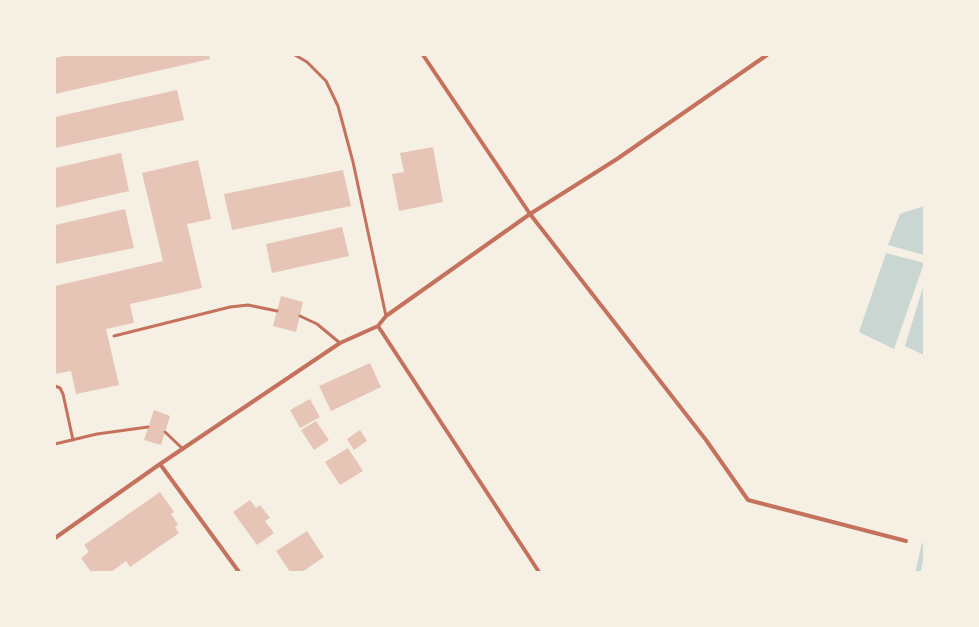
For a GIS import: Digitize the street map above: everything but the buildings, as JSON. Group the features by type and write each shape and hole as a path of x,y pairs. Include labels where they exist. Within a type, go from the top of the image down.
{"street":[{"path":"423,55 530,214 706,440 748,500 906,541"},
{"path":"55,538 160,464 340,343 378,326 386,316 530,214 617,159 767,55"},
{"path":"378,326 539,572"},
{"path":"160,464 239,572"}],"lane":[{"path":"295,55 307,62 326,81 338,106 353,162 386,316"},
{"path":"114,336 230,307 248,305 277,311"},
{"path":"300,316 317,324 340,343"},
{"path":"55,386 60,388 62,394 73,440"},
{"path":"55,444 111,432 148,427"},
{"path":"165,432 183,449"}],"shaded area":[{"path":"924,206 924,255 888,245 900,214"},
{"path":"886,253 924,263 894,349 859,332"},
{"path":"924,284 924,355 905,346"}],"waterway":[{"path":"918,572 924,545"}]}
